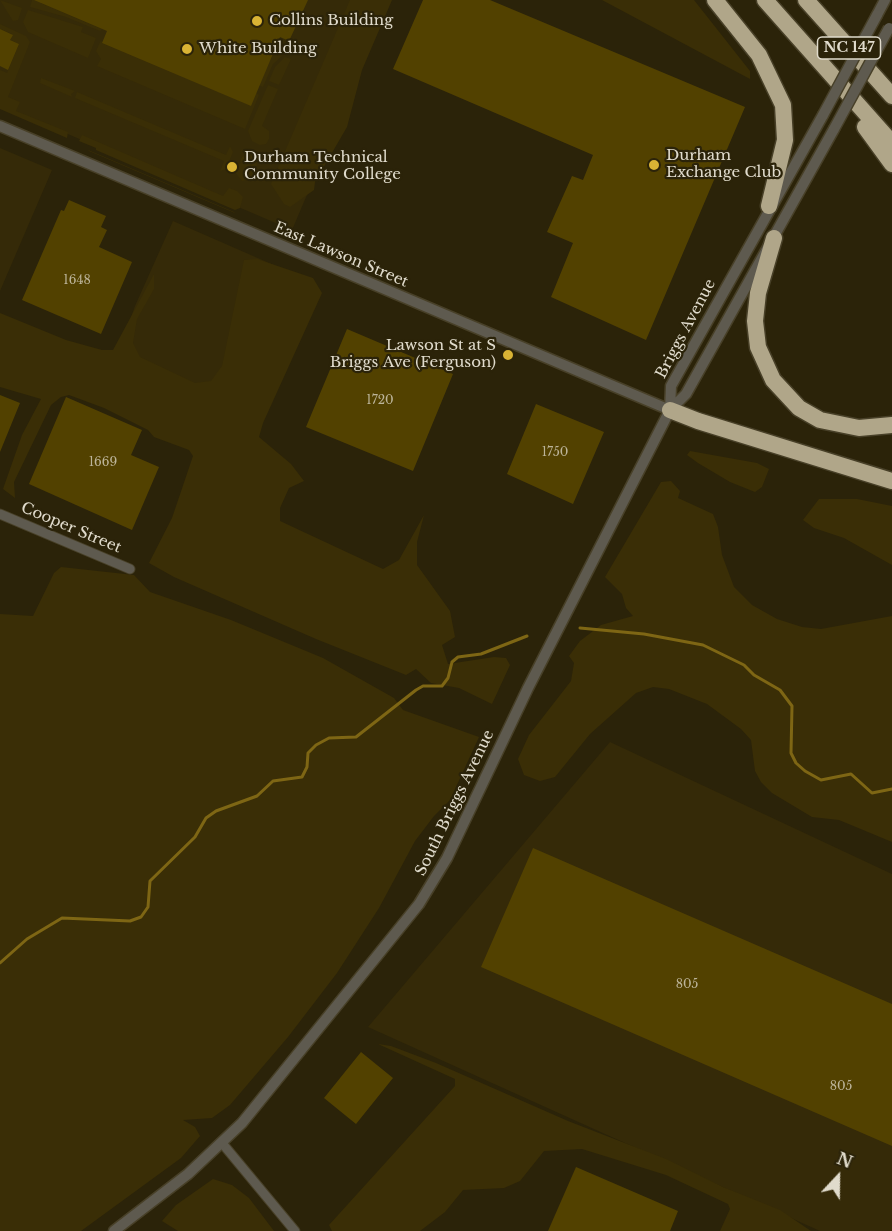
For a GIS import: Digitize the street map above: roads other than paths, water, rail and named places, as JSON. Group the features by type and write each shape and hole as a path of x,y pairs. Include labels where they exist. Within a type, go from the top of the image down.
{"highway":[{"path":"715,0 759,55 783,105 785,140 769,206"},
{"name":"NC 147","path":"765,0 892,143"},
{"name":"NC 147","path":"806,0 892,96"},
{"path":"807,46 892,164"},
{"path":"774,238 758,293 755,321 758,347 773,380 798,408 820,420 859,429 892,425"},
{"path":"670,410 698,421 892,482"}],"street":[{"name":"Briggs Avenue","path":"670,410 671,386 885,0"},
{"name":"Briggs Avenue","path":"670,410 686,394 891,26"},
{"name":"East Lawson Street","path":"0,126 670,410"},
{"name":"South Briggs Avenue","path":"114,1231 188,1174 222,1143 265,1096 404,926 433,883 533,677 670,410"},
{"name":"Cooper Street","path":"0,514 130,569"},
{"path":"222,1143 295,1231"}],"waterway":[{"path":"580,628 644,634 703,645 744,665 754,675 780,690 792,706 791,753 796,763 805,771 821,780 851,774 872,793 892,789"},
{"path":"0,963 27,939 62,918 130,921 141,917 148,907 150,881 195,837 206,818 216,811 257,796 273,781 302,777 307,767 308,753 316,745 329,738 356,737 416,690 423,686 442,686 448,678 452,662 458,657 481,654 527,636"}],"place":[{"name":"Collins Building","path":"257,21"},
{"name":"White Building","path":"187,49"},
{"name":"Durham Exchange Club","path":"654,165"},
{"name":"Durham Technical Community College","path":"232,167"},
{"name":"Lawson St at S Briggs Ave (Ferguson)","path":"508,355"}]}
